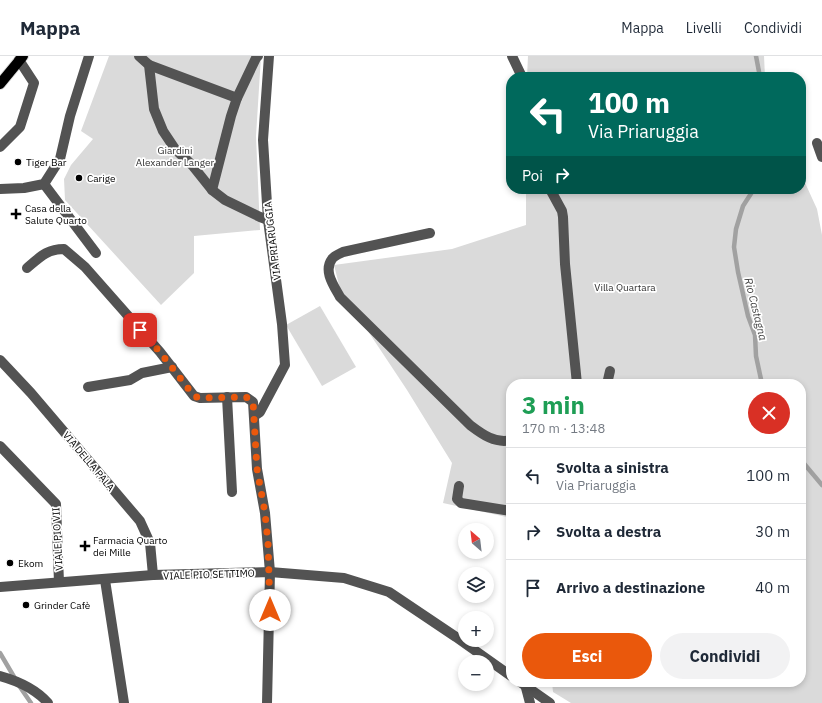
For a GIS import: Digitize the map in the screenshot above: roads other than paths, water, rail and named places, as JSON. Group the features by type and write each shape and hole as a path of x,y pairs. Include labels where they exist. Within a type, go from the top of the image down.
{"main road":[{"path":"0,84 21,58"}],"street":[{"path":"0,189 24,188 44,184 60,159 70,116 89,56"},
{"path":"139,56 149,65 237,98"},
{"path":"212,190 237,98 258,56"},
{"name":"VIA PRIARUGGIA","path":"254,416 260,412 284,365 282,324 268,220 263,140 269,56"},
{"path":"512,56 520,72"},
{"path":"0,147 20,127 34,82 21,58"},
{"path":"149,65 154,109 163,131 175,149 192,165 212,190 225,200 268,220"},
{"path":"817,142 822,157"},
{"path":"44,184 96,253"},
{"path":"553,194 562,211 563,217 566,280 576,379"},
{"path":"430,233 343,252 332,258 328,267 330,279 340,297 470,425 485,436 495,440 506,441"},
{"path":"27,268 46,252 55,249 64,249 85,267 172,367 194,396 200,398 246,397 252,400 257,469 265,513 270,572 267,703"},
{"name":"VIA DELLA PALA","path":"0,360 32,393 140,522 150,543 154,575"},
{"path":"88,387 130,380 142,373 172,367"},
{"path":"608,379 610,371"},
{"path":"227,397 232,492"},
{"name":"VIALE PIO VII","path":"0,446 56,504 59,582"},
{"path":"459,486 457,499 461,503 506,510"},
{"name":"VIALE PIO SETTIMO","path":"0,587 154,575 270,572 344,578 389,592 456,636 506,672"},
{"path":"105,580 124,703"},
{"path":"0,676 13,679 26,685 43,697 48,703"},
{"path":"524,687 530,703"},
{"path":"528,687 550,703"}],"waterway":[{"name":"Rio Castagna","path":"756,56 759,72"},
{"name":"Rio Castagna","path":"751,194 743,206 736,229 734,247 748,316 755,335 756,356 761,379"},
{"name":"Rio Castagna","path":"806,466 822,485"},
{"path":"0,653 31,703"}],"place":[{"name":"Tiger Bar","path":"18,162"},
{"name":"Carige","path":"79,178"},
{"name":"Casa della Salute Quarto","path":"16,214"},
{"name":"Farmacia Quarto dei Mille","path":"85,546"},
{"name":"Ekom","path":"10,563"},
{"name":"Grinder Cafè","path":"26,605"}],"park label":[{"name":"Giardini Alexander Langer","path":"175,156"},
{"name":"Villa Quartara","path":"625,287"}]}
